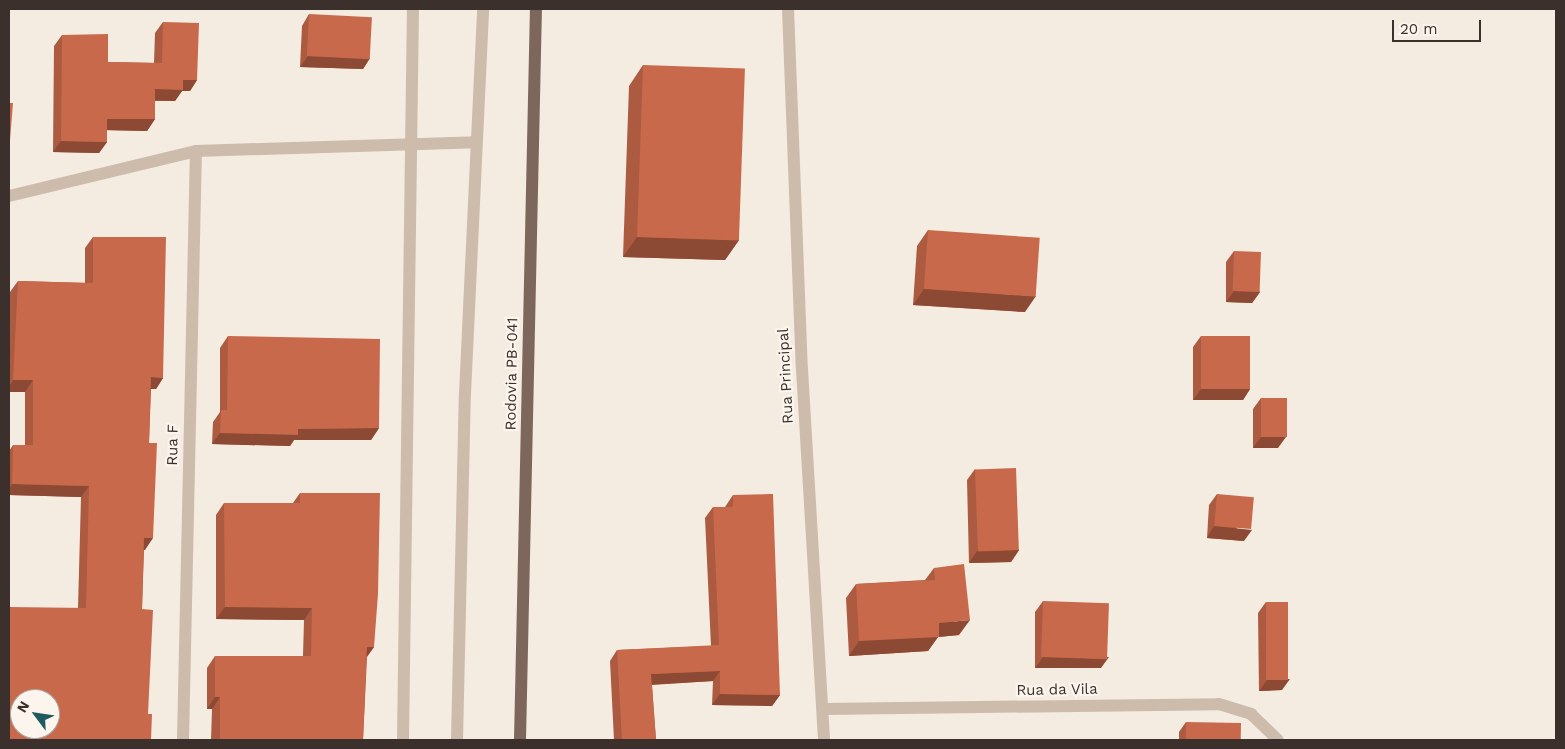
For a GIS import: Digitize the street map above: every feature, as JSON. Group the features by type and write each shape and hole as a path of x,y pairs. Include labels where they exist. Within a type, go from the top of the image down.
{"main road":[{"name":"Rodovia PB-041","path":"520,740 536,9"}],"street":[{"path":"403,740 413,9"},
{"path":"457,740 476,142 484,9"},
{"name":"Rua Principal","path":"788,9 802,369 824,740"},
{"path":"9,196 196,151 476,142"},
{"name":"Rua F","path":"183,740 196,151"},
{"name":"Rua da Vila","path":"823,709 1219,704 1251,714 1278,740"}],"building":[{"path":"309,14 372,17 370,59 307,56"},
{"path":"163,22 199,23 197,80 183,80 183,90 155,89 155,119 107,119 107,142 61,141 62,35 108,34 108,62 162,63"},
{"path":"643,65 745,69 739,240 637,237"},
{"path":"9,103 13,103 9,153"},
{"path":"928,230 1040,238 1036,297 924,289"},
{"path":"93,237 166,237 163,378 151,377 149,443 157,443 153,538 144,538 142,609 153,610 148,714 152,714 151,740 9,740 9,607 86,608 89,486 12,484 13,445 33,445 33,380 13,380 18,281 93,283"},
{"path":"1234,251 1261,252 1260,292 1233,291"},
{"path":"228,336 380,339 379,428 298,429 298,435 220,433 221,410 227,410"},
{"path":"1201,336 1250,336 1250,389 1201,389"},
{"path":"1261,398 1287,398 1287,437 1261,437"},
{"path":"1016,468 1019,550 978,551 975,469"},
{"path":"300,493 380,493 378,594 374,647 367,647 363,740 220,740 220,697 215,697 215,656 311,656 312,608 225,607 224,503 300,503"},
{"path":"773,494 780,695 720,694 720,671 651,674 656,740 622,740 617,650 719,645 713,507 733,507 733,495"},
{"path":"1217,494 1254,497 1251,529 1214,526"},
{"path":"964,564 970,620 939,623 939,637 859,641 856,584 935,580 934,568"},
{"path":"1043,601 1109,603 1107,659 1041,657"},
{"path":"1266,602 1288,602 1288,680 1266,680"},
{"path":"1186,722 1241,723 1241,740 1186,740"}]}
